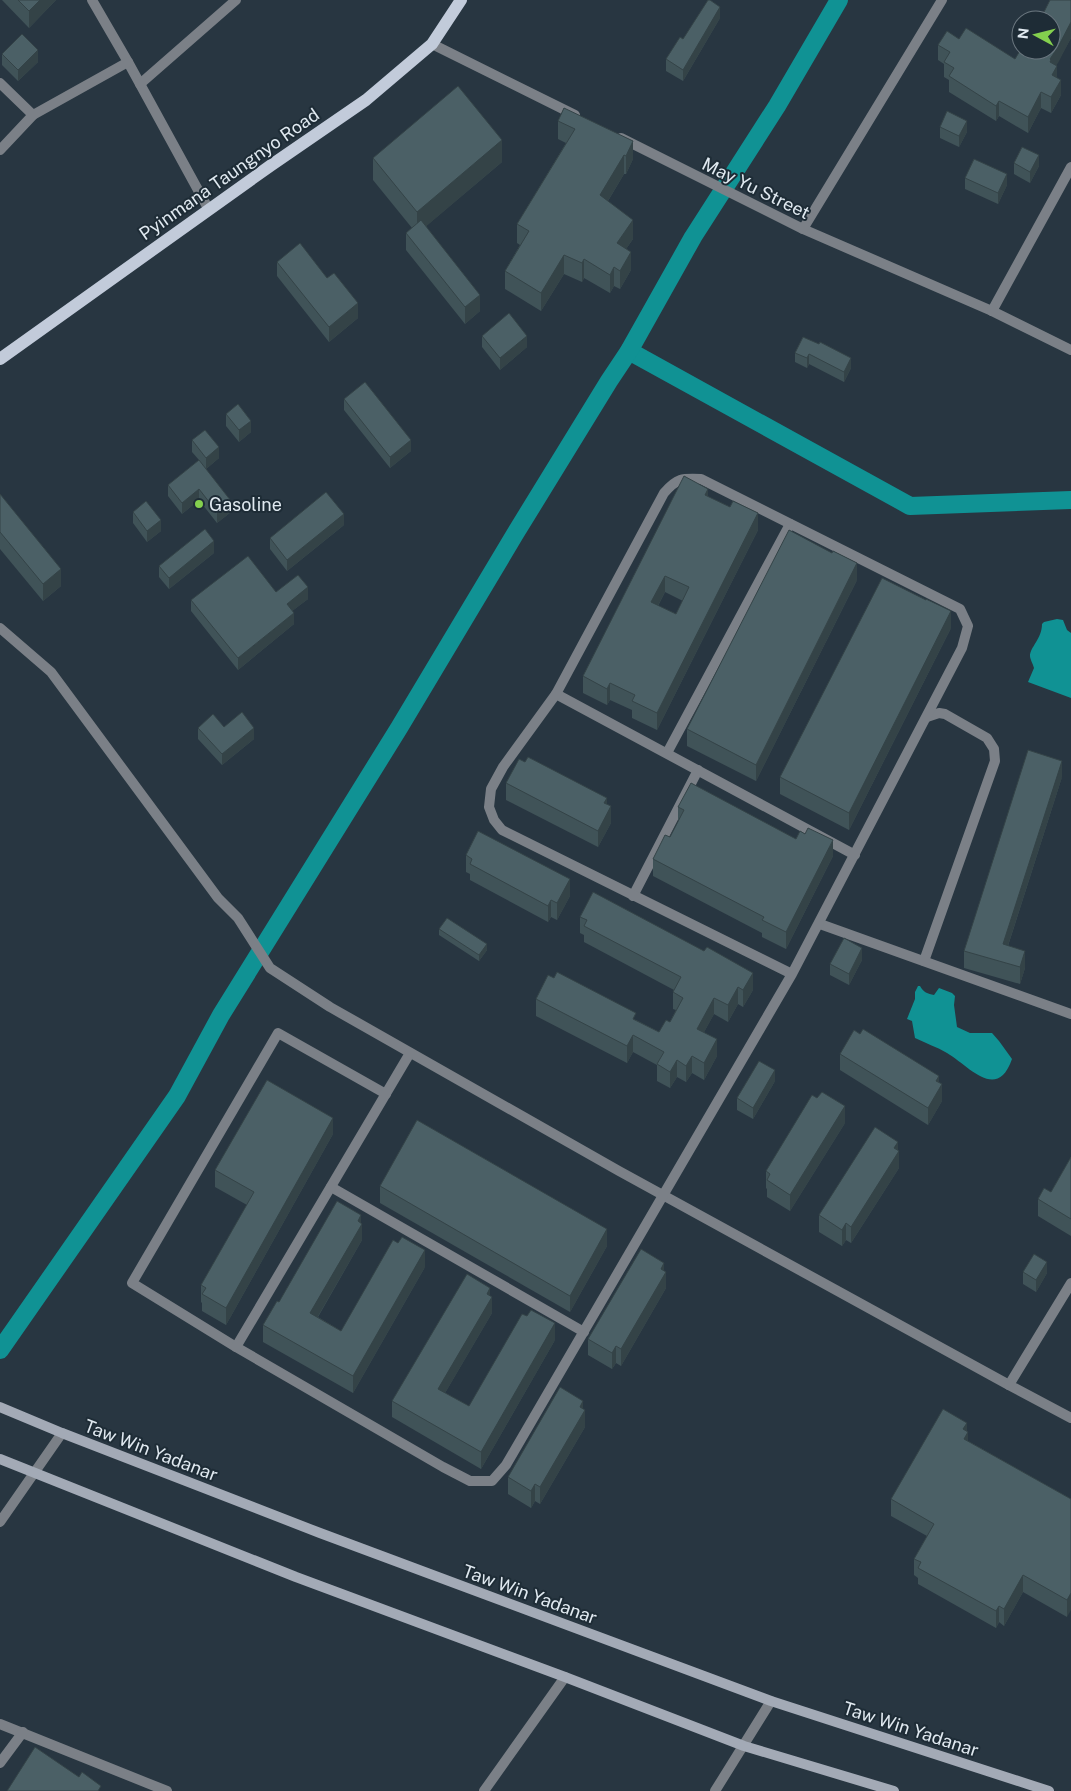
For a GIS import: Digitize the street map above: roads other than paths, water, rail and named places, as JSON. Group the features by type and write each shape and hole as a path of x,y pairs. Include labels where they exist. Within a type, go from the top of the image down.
{"main road":[{"name":"Pyinmana Taungnyo Road","path":"0,359 366,100 432,44 461,0"},
{"name":"Taw Win Yadanar","path":"3,1408 62,1433 320,1533 771,1701 1049,1791"},
{"path":"0,1459 296,1577 744,1746 894,1791"}],"street":[{"path":"92,0 209,210"},
{"path":"140,84 236,0"},
{"path":"803,230 942,0"},
{"path":"432,44 582,119"},
{"path":"0,150 33,115 128,62"},
{"path":"0,83 33,115"},
{"name":"May Yu Street","path":"609,132 803,230 992,310 1071,350"},
{"path":"992,310 1071,167"},
{"path":"386,1094 278,1033 132,1283 236,1347 470,1481 492,1481 506,1465 664,1195 792,974 820,924 962,648 968,626 960,609 701,479 685,478 674,482 664,493 556,694 503,767 491,789 489,807 494,820 502,830 792,974"},
{"path":"667,753 790,524"},
{"path":"0,628 51,672 218,898 238,918 270,968 330,1007 664,1195 1071,1418"},
{"path":"556,694 854,855"},
{"path":"924,961 995,761 994,749 987,738 945,714 939,712 927,717"},
{"path":"633,896 698,770"},
{"path":"820,924 1071,1014"},
{"path":"236,1347 410,1052"},
{"path":"331,1187 584,1332"},
{"path":"1009,1385 1071,1283"},
{"path":"0,1522 62,1433"},
{"path":"484,1791 565,1677"},
{"path":"715,1791 771,1701"},
{"path":"0,1724 23,1732 150,1788 167,1791"},
{"path":"0,1763 23,1732"}],"waterway":[{"path":"0,1350 177,1096 221,1015 629,351 693,237 777,106 839,0"},
{"path":"629,351 910,506 1071,500"}],"place":[{"name":"Gasoline","path":"199,504"}]}
